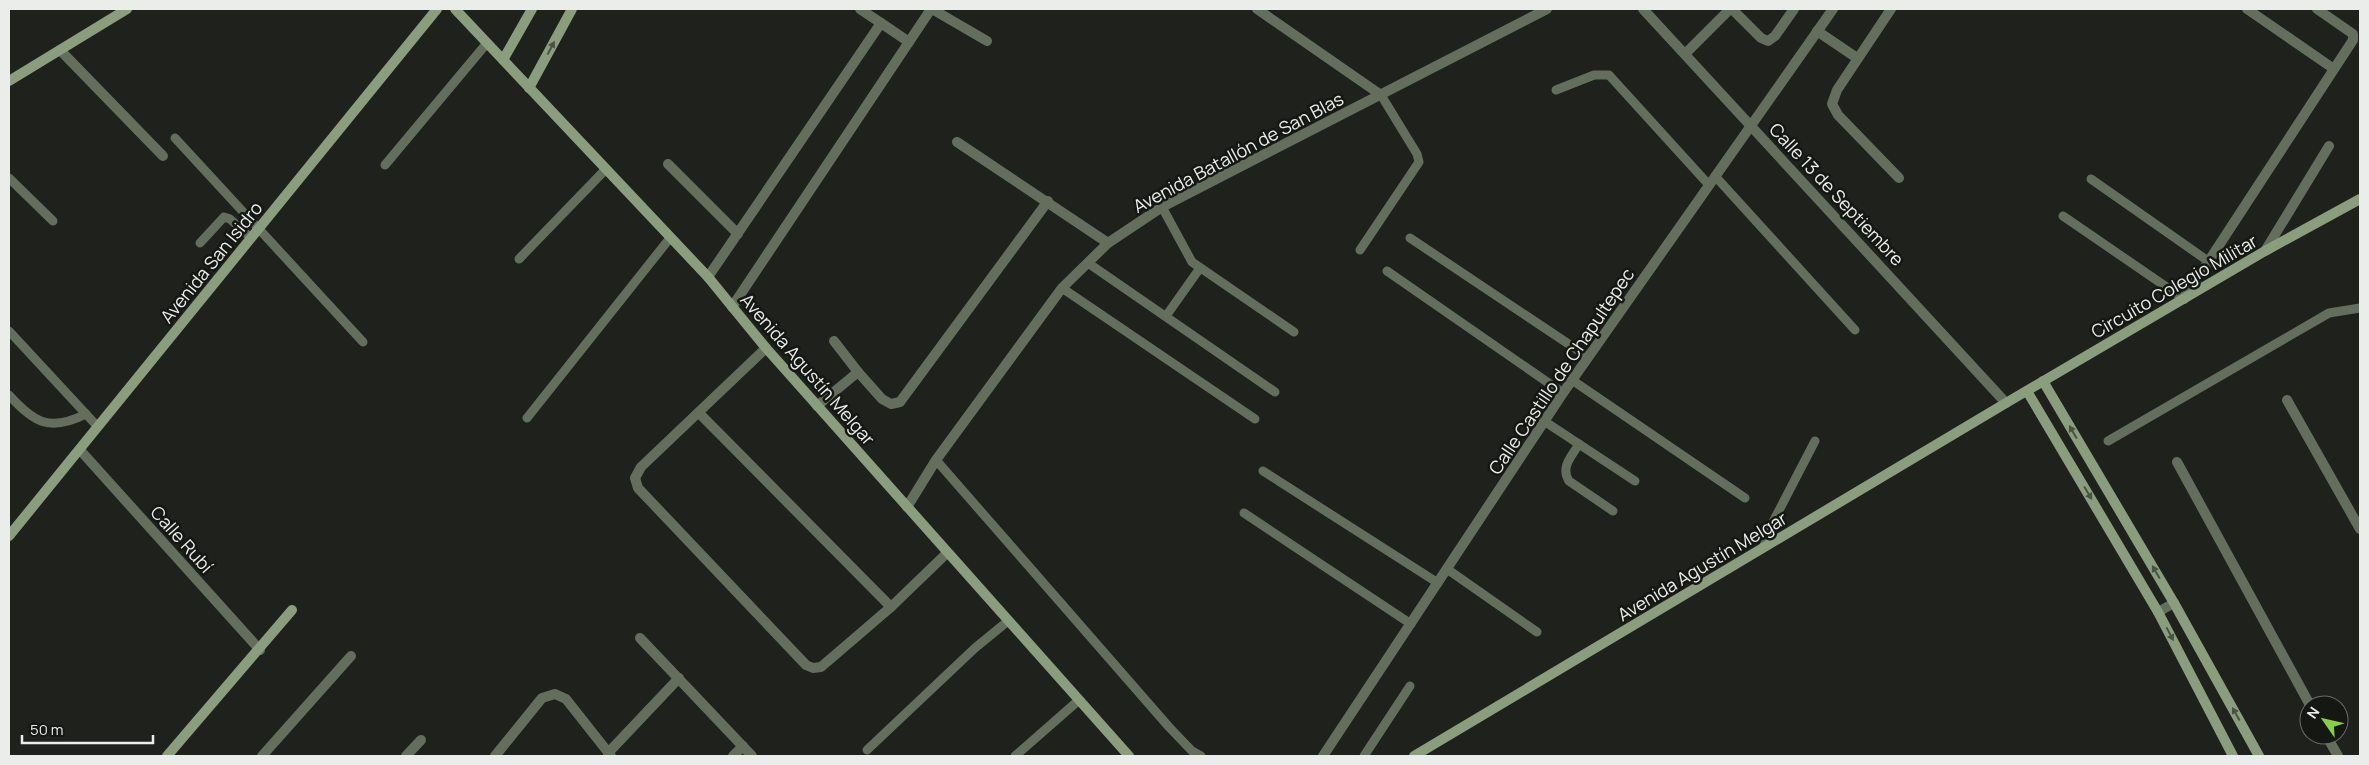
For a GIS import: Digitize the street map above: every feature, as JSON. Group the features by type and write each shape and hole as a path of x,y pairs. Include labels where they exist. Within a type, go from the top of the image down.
{"main road":[{"path":"9,81 127,9"},
{"name":"Avenida San Isidro","path":"9,536 437,9"},
{"name":"Avenida Agustín Melgar","path":"456,9 708,277 766,348 1129,756"},
{"path":"503,60 532,9"},
{"path":"529,88 572,9"},
{"name":"Circuito Colegio Militar","path":"2006,402 2265,251 2360,199"},
{"path":"2044,381 2174,603 2259,756"},
{"path":"2027,391 2158,612 2233,756"},
{"name":"Avenida Agustín Melgar","path":"1414,756 2006,402"},
{"path":"168,756 260,650 292,610"}],"street":[{"path":"860,9 909,42"},
{"path":"732,307 932,9 987,41"},
{"path":"1257,9 1381,95"},
{"name":"Avenida Batallón de San Blas","path":"907,507 936,460 1062,288 1108,243 1162,207 1547,9"},
{"name":"Calle 13 de Septiembre","path":"1643,9 2006,402"},
{"path":"1685,54 1731,9 1760,38 1768,41 1775,36 1794,9"},
{"name":"Calle Castillo de Chapultepec","path":"1323,756 1563,392 1833,9"},
{"path":"1891,9 1832,98 1834,110 1899,178"},
{"path":"2247,9 2334,69"},
{"path":"2184,299 2353,40 2353,34 2318,9"},
{"path":"708,277 881,23"},
{"path":"1817,31 1857,58"},
{"path":"60,50 164,156"},
{"path":"957,142 1048,201 1108,243"},
{"path":"2265,251 2329,146"},
{"path":"668,164 738,234"},
{"path":"834,341 882,399 891,404 900,402 1048,201"},
{"path":"766,348 641,467 635,478 638,488 806,665 813,668 821,667 891,607 947,553"},
{"path":"818,406 858,372"},
{"path":"2287,400 2360,529"},
{"path":"699,413 891,607"},
{"name":"Calle Rubí","path":"80,450 260,650"},
{"path":"2176,462 2304,695"},
{"path":"2158,612 2174,603"},
{"path":"640,638 752,756"},
{"path":"262,756 351,656"},
{"path":"495,756 542,698 555,694 566,699 609,754 680,678"},
{"path":"406,756 421,740"},
{"path":"2332,745 2338,756"},
{"path":"733,756 743,746"}],"lane":[{"path":"385,165 487,43"},
{"path":"1556,90 1594,75 1609,74 1709,185"},
{"path":"1360,250 1419,162 1417,154 1381,95"},
{"path":"175,138 362,342"},
{"path":"520,259 606,169"},
{"path":"1715,176 1855,330"},
{"path":"9,178 53,221"},
{"path":"2091,180 2208,262"},
{"path":"1162,207 1192,262 1294,332"},
{"path":"2063,216 2184,299"},
{"path":"200,243 224,217 230,218 251,238"},
{"path":"527,418 670,238"},
{"path":"1410,238 1588,357"},
{"path":"1088,263 1275,392"},
{"path":"1166,316 1200,268"},
{"path":"1387,272 1563,392"},
{"path":"1062,288 1255,419"},
{"path":"2108,441 2329,313 2360,308"},
{"path":"9,331 98,427"},
{"path":"1572,380 1745,498"},
{"path":"9,395 36,420 52,425 86,414"},
{"path":"1544,421 1635,481"},
{"path":"1762,548 1774,520 1815,441"},
{"path":"1580,444 1566,466 1564,474 1569,481 1613,511"},
{"path":"936,460 1169,727 1192,751 1201,756"},
{"path":"1263,471 1438,583"},
{"path":"1244,513 1411,624"},
{"path":"1447,569 1537,632"},
{"path":"866,750 975,648 1008,621"},
{"path":"1364,756 1410,686"},
{"path":"1015,756 1079,700"}]}
